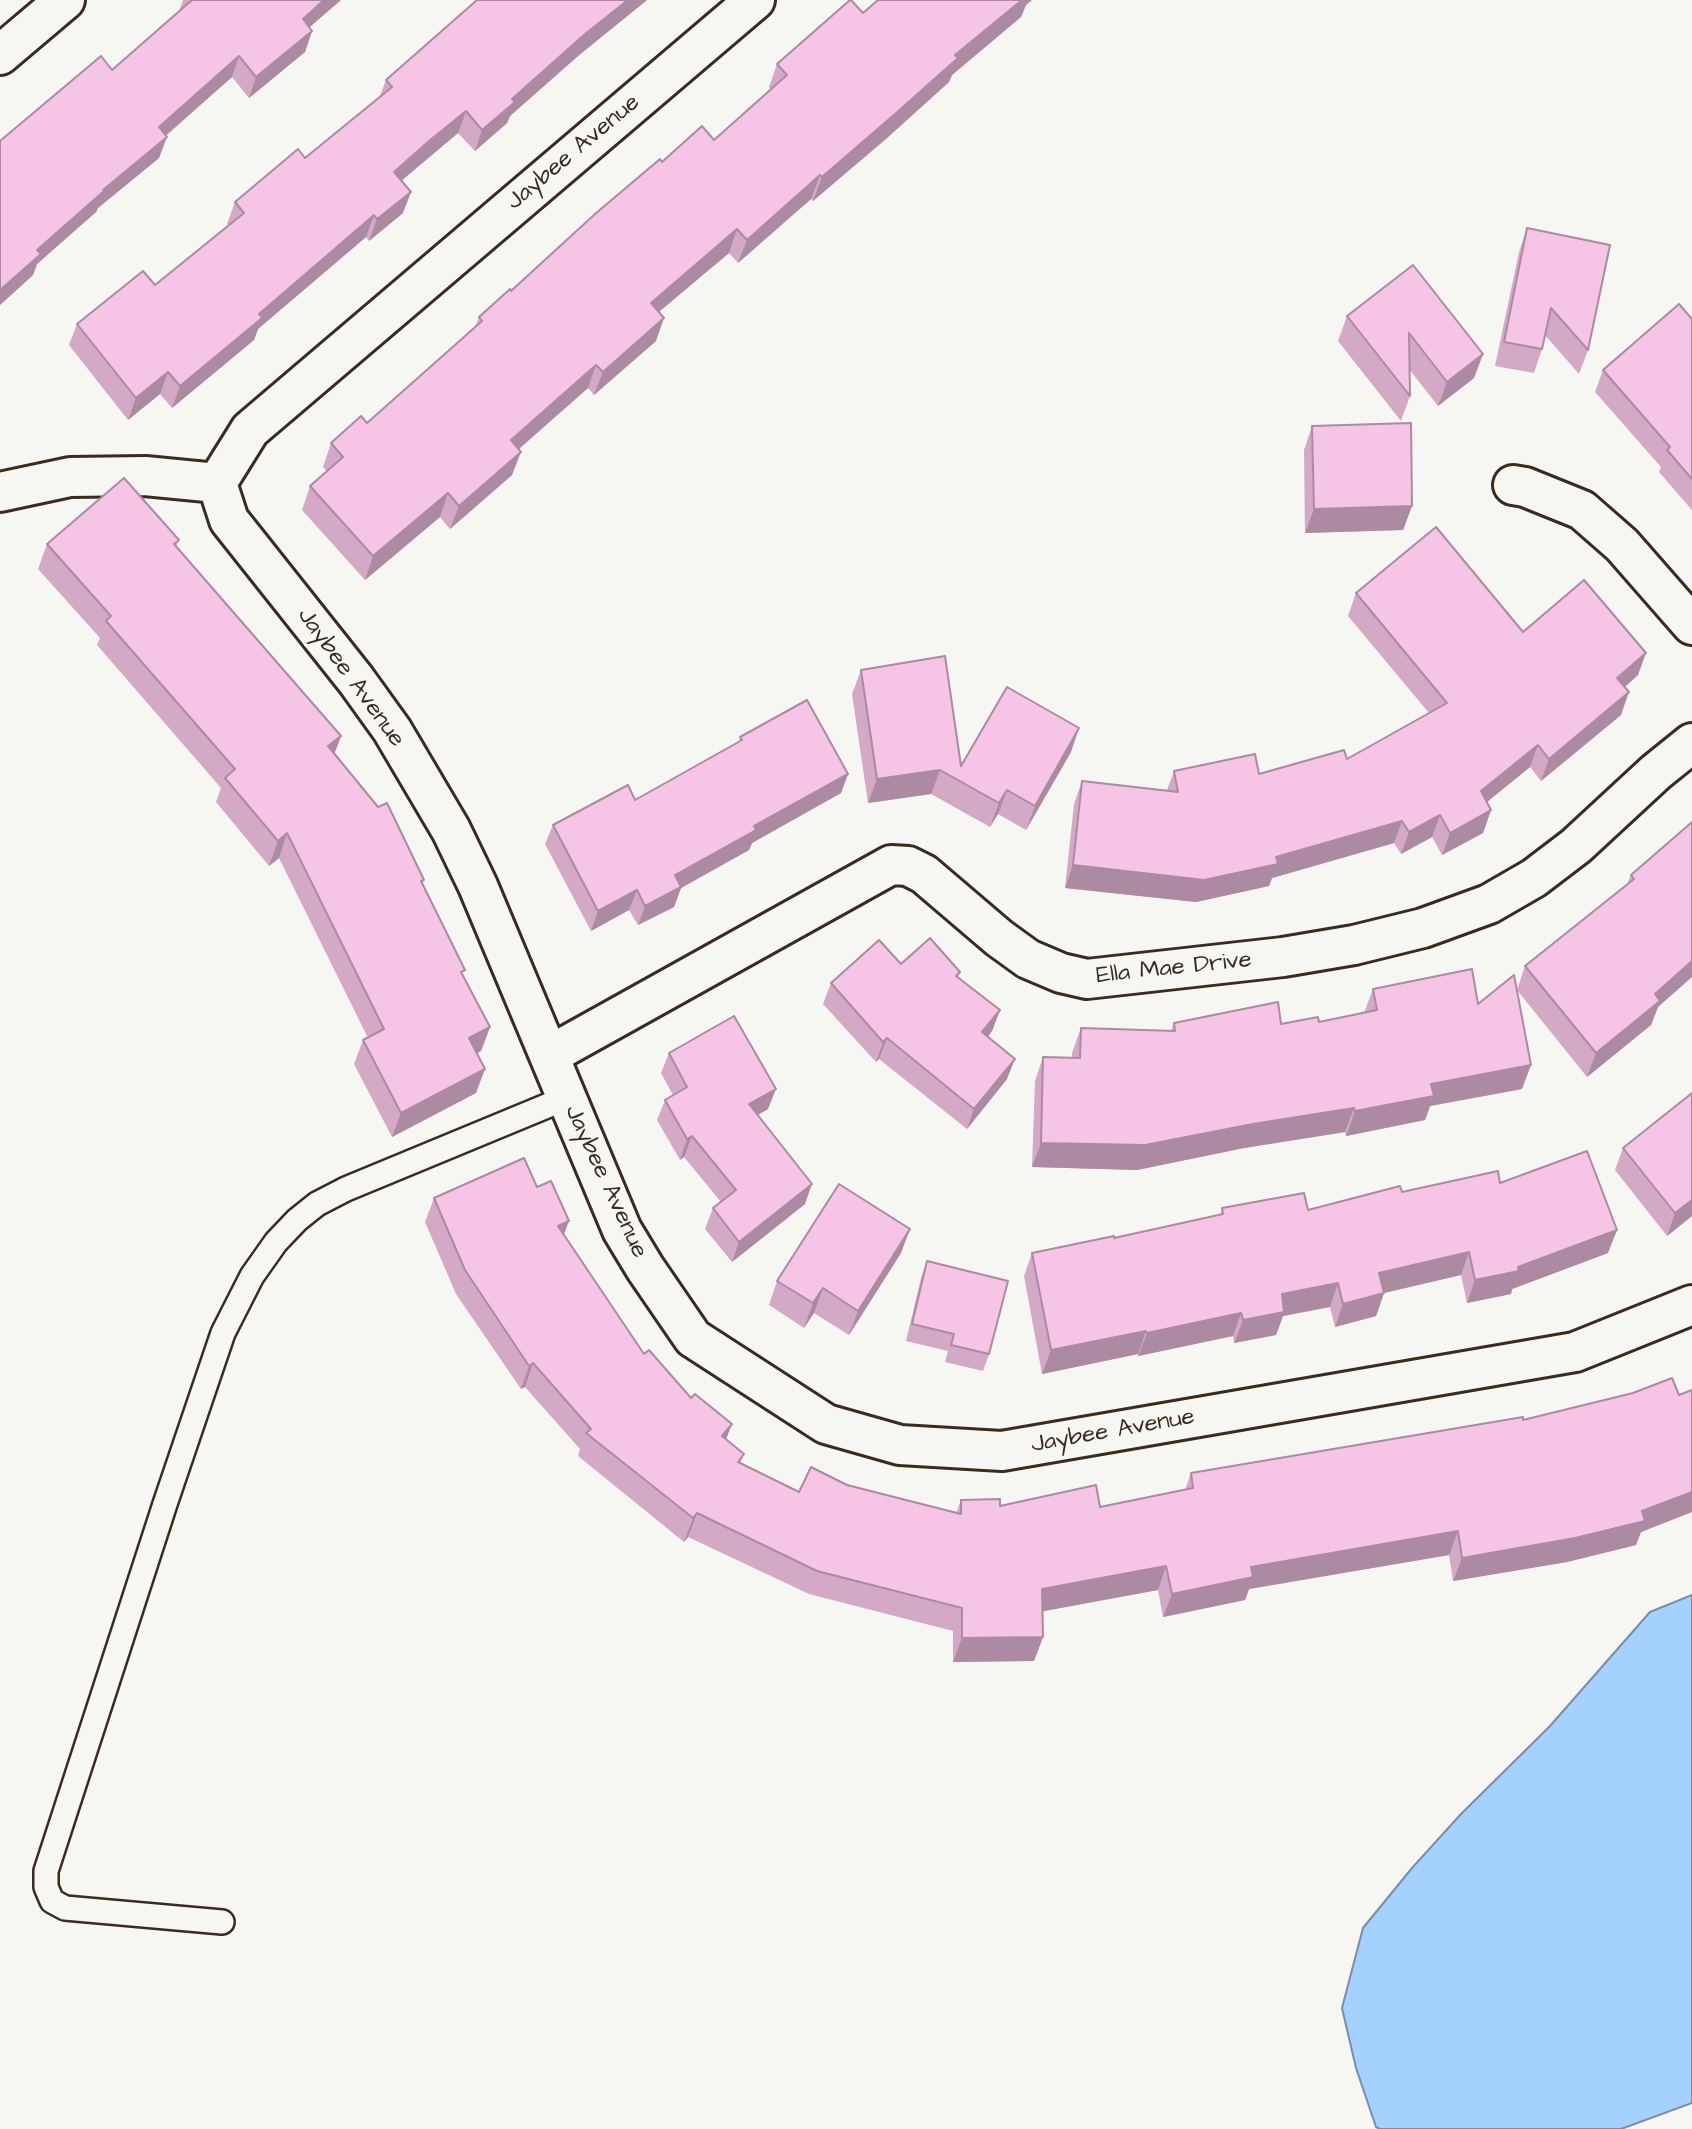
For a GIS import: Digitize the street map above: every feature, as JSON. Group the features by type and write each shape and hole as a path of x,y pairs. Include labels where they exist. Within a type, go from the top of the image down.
{"street":[{"path":"0,55 65,0"},
{"name":"Jaybee Avenue","path":"755,0 250,429 217,483 229,520 392,730 445,819 478,886 622,1230 693,1338 826,1424 900,1445 1002,1451 1575,1352 1692,1305"},
{"path":"0,492 70,477 145,476 217,483"},
{"path":"1513,485 1525,487 1582,510 1622,545 1692,625"},
{"name":"Ella Mae Drive","path":"548,1049 564,1047 891,865 908,866 924,874 1028,959 1060,974 1087,979 1283,957 1354,945 1423,928 1489,904 1534,878 1576,846 1656,772 1692,743"}],"lane":[{"path":"222,1922 65,1908 52,1901 46,1887 46,1871 223,1334 252,1276 276,1242 296,1220 317,1204 346,1189 566,1098"}],"water":[{"path":"1692,1595 1692,2103 1621,2129 1376,2127 1356,2068 1342,2008 1363,1928 1461,1814 1550,1726 1650,1612"}],"building":[{"path":"192,0 324,0 303,19 312,31 256,77 239,56 159,127 167,137 37,250 41,254 0,290 0,141 101,56 112,70"},
{"path":"477,0 628,0 512,99 515,102 482,130 466,111 429,141 394,172 411,192 377,219 374,215 259,314 262,318 180,386 168,372 136,398 77,324 143,271 155,285 244,213 235,202 298,149 305,158 392,87 386,80"},
{"path":"850,0 863,13 878,0 1022,0 955,55 958,58 747,240 737,229 651,303 664,318 603,372 596,365 511,440 521,452 459,506 448,493 373,556 310,486 343,457 331,443 361,416 367,423 482,321 479,317 510,289 511,291 660,159 662,162 702,126 714,140 787,75 777,64"},
{"path":"1527,228 1610,245 1588,350 1551,308 1542,349 1504,342"},
{"path":"1413,265 1483,354 1447,382 1409,333 1410,396 1347,316"},
{"path":"1679,304 1692,319 1692,479 1667,450 1670,447 1603,370"},
{"path":"1411,423 1412,506 1314,509 1312,426"},
{"path":"124,478 179,540 174,544 341,736 328,746 378,807 387,803 424,880 421,881 465,970 461,972 490,1027 469,1038 485,1069 401,1113 363,1040 384,1029 287,833 278,841 225,778 235,769 106,621 111,616 47,544"},
{"path":"1436,527 1523,632 1584,580 1646,653 1617,678 1629,692 1549,759 1538,745 1481,791 1491,810 1450,833 1440,815 1409,832 1402,821 1276,857 1278,864 1204,880 1073,865 1082,781 1178,792 1174,771 1255,754 1259,774 1344,750 1347,759 1447,703 1356,593"},
{"path":"945,656 961,766 1007,687 1079,728 1035,806 1007,790 999,803 940,770 877,779 861,670"},
{"path":"807,700 848,774 754,826 756,830 675,875 681,887 645,906 637,890 598,911 553,825 628,785 635,800"},
{"path":"1692,822 1692,961 1655,994 1660,1001 1596,1053 1525,966 1634,879 1631,875"},
{"path":"930,938 960,972 956,976 1000,1010 982,1032 1015,1059 974,1109 887,1038 883,1042 831,983 879,940 901,964"},
{"path":"1472,969 1478,1004 1514,975 1531,1065 1431,1084 1434,1096 1355,1111 1354,1108 1253,1124 1145,1145 1041,1143 1043,1057 1080,1058 1081,1028 1175,1031 1174,1023 1278,1002 1281,1024 1318,1017 1319,1022 1377,1010 1373,989"},
{"path":"734,1016 776,1089 749,1104 812,1184 739,1242 713,1208 736,1190 692,1136 687,1139 665,1100 687,1087 669,1053"},
{"path":"1692,1093 1692,1200 1675,1213 1623,1148"},
{"path":"1587,1151 1617,1230 1518,1267 1519,1271 1475,1280 1469,1252 1379,1273 1384,1293 1343,1304 1338,1283 1282,1294 1284,1312 1243,1320 1241,1313 1051,1350 1032,1253 1223,1214 1222,1208 1304,1193 1308,1210 1400,1186 1402,1192 1498,1171 1500,1183"},
{"path":"524,1158 537,1187 551,1181 569,1221 558,1226 644,1354 649,1350 691,1398 695,1394 732,1424 722,1436 744,1454 738,1462 799,1492 811,1467 847,1485 961,1514 961,1500 1000,1499 1000,1506 1096,1485 1100,1507 1193,1488 1191,1473 1523,1417 1523,1420 1633,1393 1672,1378 1679,1395 1692,1390 1692,1492 1642,1511 1645,1521 1575,1538 1462,1558 1458,1531 1251,1567 1253,1577 1172,1594 1166,1566 1042,1589 1043,1637 962,1638 962,1608 817,1571 697,1513 693,1518 586,1433 591,1429 533,1363 529,1366 465,1270 434,1198"},
{"path":"839,1184 910,1229 858,1311 823,1288 813,1303 777,1281"},
{"path":"927,1261 1008,1281 989,1354 951,1345 954,1334 912,1324"}]}
